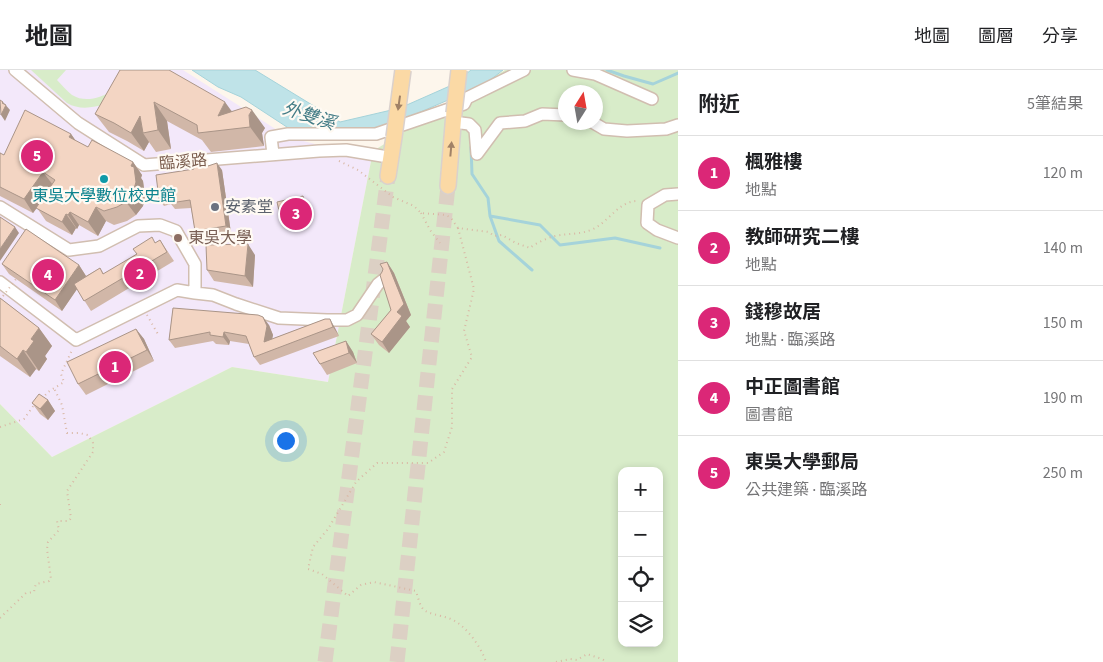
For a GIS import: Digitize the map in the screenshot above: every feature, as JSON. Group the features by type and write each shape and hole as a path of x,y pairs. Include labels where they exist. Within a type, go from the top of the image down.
{"main road":[{"path":"388,176 403,70"},
{"path":"448,186 458,118 459,70"}],"street":[{"name":"臨溪路","path":"15,70 78,123 144,165 319,151 346,150 382,156"},
{"path":"273,154 271,137 288,134 376,134 464,104 467,98 524,70"},
{"path":"573,70 596,74 652,99"},
{"path":"458,118 475,130 477,154 500,123 525,121 542,114 558,115"},
{"path":"603,128 627,131 666,129 678,125"},
{"path":"678,194 665,195 648,205 647,223 657,230 678,238"},
{"path":"0,207 69,250 99,246 138,226 160,225 176,231 195,264 195,292"},
{"path":"0,282 76,340 177,290 212,295 280,318 347,320 357,315 378,284 384,280"}],"path":[{"path":"319,151 358,170 393,198 414,206 421,213 440,243"},
{"path":"458,228 489,232 494,236 502,236 530,248 554,236 584,233 597,227 613,212 630,201 642,201 648,205"},
{"path":"421,213 446,215 451,218 458,228 474,289 464,331 472,357 452,390 452,427 444,452 428,463 378,463 356,482 328,529 313,547 308,569 322,574 348,596 361,585 374,582 416,591 420,605 426,612 452,620 470,633 486,662"},
{"path":"220,241 221,249"},
{"path":"0,300 16,279"},
{"path":"142,306 159,336"},
{"path":"40,398 42,399 48,392 64,382 61,374 76,340"},
{"path":"0,618 26,593 34,592 36,584 51,579 47,549 48,542 58,530 57,522 69,522 71,518 67,491 93,452 93,443 88,435 67,433 62,405 54,388"},
{"path":"0,427 24,419 35,405"},
{"path":"556,662 570,659 577,660 587,654 597,656 607,662"}],"shaded area":[{"name":"東吳大學","path":"0,70 183,70 288,137 338,150 373,151 328,382 232,367 52,457 0,404"}],"green space":[{"path":"31,70 66,70 57,80 72,95 82,99 103,96 112,91 106,104 76,107 67,103"},
{"path":"505,70 678,70 678,662 0,662 0,404 52,457 232,367 328,382 373,151"}],"water":[{"name":"外雙溪","path":"192,70 255,70 340,122 400,108 452,85 471,70 503,70 485,84 379,130 296,133 241,97 218,87"}],"building":[{"path":"120,70 169,70 225,102 218,116 246,107 252,110 249,115 250,127 198,133 197,125 154,102 158,130 143,133 140,116 131,133 95,114"},
{"path":"0,100 6,105 1,115"},
{"path":"25,110 71,134 69,137 88,147 92,140 133,162 131,166 134,167 136,182 133,192 126,202 104,211 96,207 88,222 70,212 68,215 66,214 62,222 36,208 55,180 43,172 24,199 0,187 0,153 4,155"},
{"path":"217,163 226,226 195,231 190,200 170,203 169,197 159,199 156,175 194,169 193,166 208,166"},
{"path":"303,196 309,218 293,222 291,212 280,215 277,202"},
{"path":"0,217 15,227 0,249"},
{"path":"26,229 79,265 55,300 2,264"},
{"path":"152,237 155,243 160,240 167,252 84,301 74,284 100,268 103,274 137,254 133,249"},
{"path":"248,244 245,276 207,270 206,245"},
{"path":"387,262 404,304 397,312 402,316 382,342 371,334 391,310 380,275 383,269 380,264"},
{"path":"0,298 39,328 31,339 34,341 26,352 23,350 17,359 0,346"},
{"path":"173,308 258,315 263,317 267,326 264,342 325,319 330,319 333,327 254,357 246,336 224,332 223,337 210,335 210,332 169,340"},
{"path":"136,329 147,350 78,384 67,362"},
{"path":"346,341 349,353 320,364 313,353"},
{"path":"39,394 48,400 40,409 32,403"}],"waterway":[{"path":"607,70 653,84 678,73"},
{"path":"471,147 472,174 488,198 490,216 540,225 560,245 615,238 660,248"},
{"path":"490,216 499,241 532,270"}],"tunnel":[{"path":"325,662 388,176"},
{"path":"397,662 448,186"}],"place":[{"name":"東吳大學郵局","path":"37,156"},
{"name":"東吳大學數位校史館","path":"104,179"},
{"name":"安素堂","path":"215,207"},
{"name":"錢穆故居","path":"296,214"},
{"name":"東吳大學","path":"178,238"},
{"name":"教師研究二樓","path":"140,274"},
{"name":"中正圖書館","path":"48,275"},
{"name":"楓雅樓","path":"115,367"}]}
